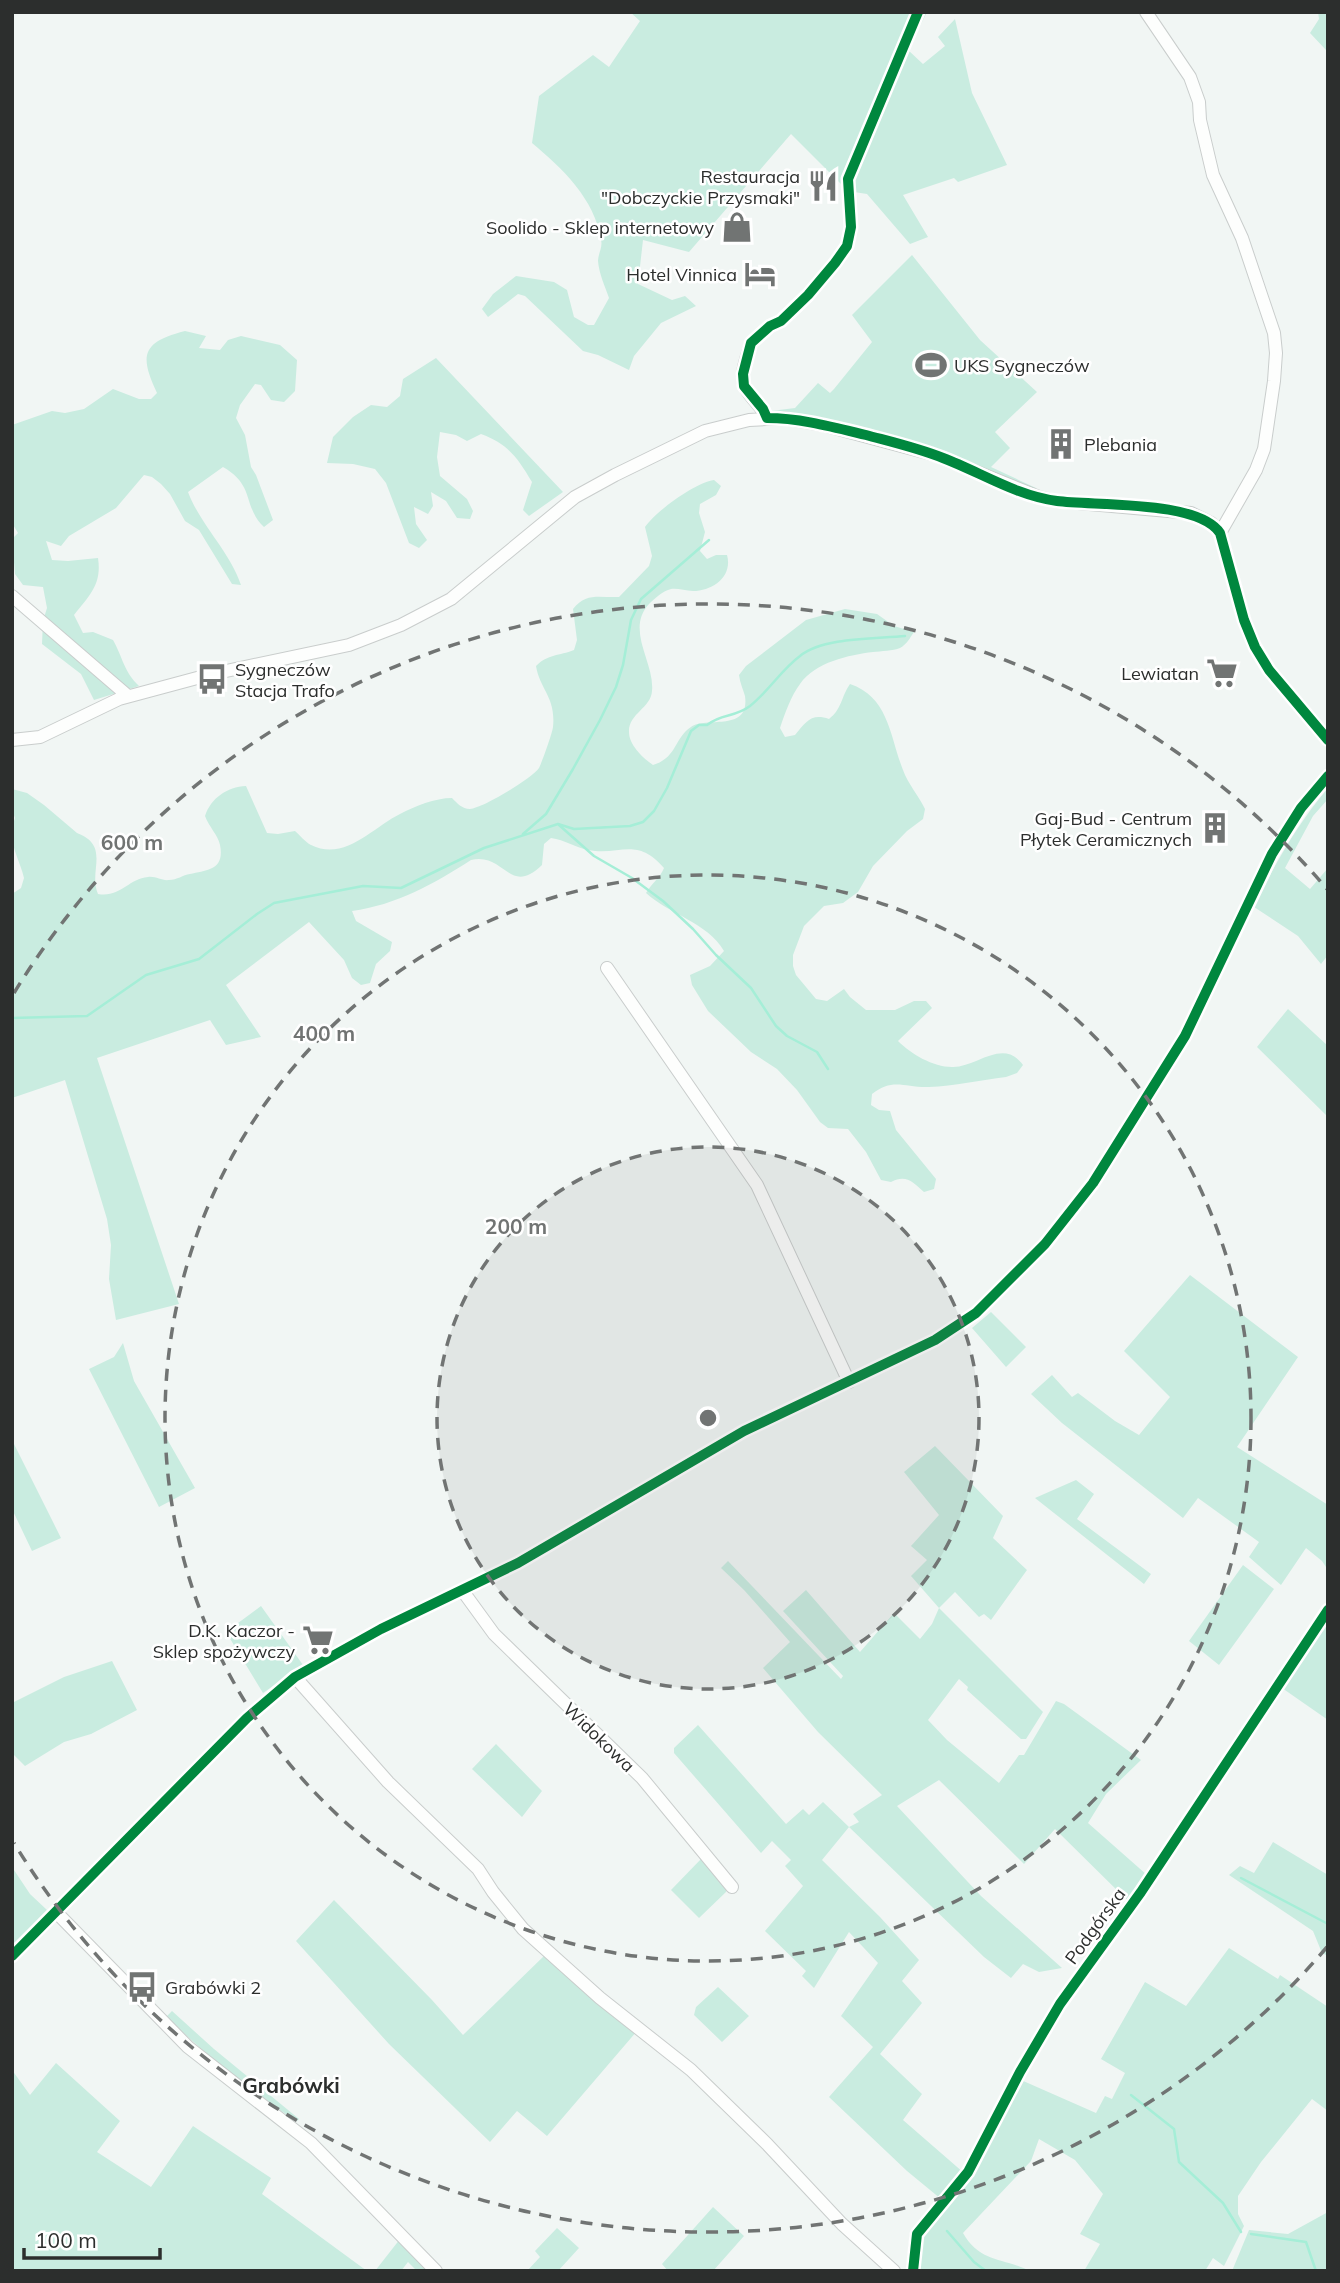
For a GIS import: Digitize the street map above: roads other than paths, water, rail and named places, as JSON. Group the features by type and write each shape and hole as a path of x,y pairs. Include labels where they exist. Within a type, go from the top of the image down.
{"street":[{"path":"1146,12 1190,77 1199,102 1200,120 1213,175 1242,238 1274,333 1274,381 1264,449 1256,470 1220,533"},
{"path":"751,343 743,374 744,386 763,409 766,418"},
{"path":"12,740 40,737 128,696 212,674 349,645 401,625 451,599 575,497 705,431 766,418 823,425 909,446 1012,488 1052,500 1191,513 1212,523 1220,533 1244,619 1255,647 1269,670 1328,740"},
{"path":"12,596 128,696"},
{"path":"12,1956 247,1718 295,1677 361,1640 538,1552 744,1431 935,1340 972,1316 1035,1255 1077,1206 1163,1075 1185,1036 1272,854 1301,808 1328,776"},
{"path":"607,968 757,1185 849,1381"},
{"name":"Widokowa","path":"462,1590 494,1634 642,1778 732,1887"},
{"name":"Podgórska","path":"913,2271 917,2234 968,2172 1020,2072 1060,2004 1141,1892 1328,1610"},
{"path":"295,1677 388,1782 478,1869 492,1892 523,1929 590,1989 691,2070 767,2144 842,2224 894,2271"},
{"path":"56,1912 182,2041 311,2143 436,2271"}],"waterway":[{"path":"523,834 546,814 600,720 616,687 631,620 641,599 709,540"},
{"path":"12,1018 87,1016 146,975 199,959 274,903 363,886 401,888 484,848 558,824 574,829 630,826 643,822 654,811 667,788 691,731 699,725 707,725 750,706 793,662 810,650 836,642 905,636"},
{"path":"559,825 594,856 632,878 663,901 751,988 776,1026 787,1036 817,1052 828,1069"},
{"path":"1241,1878 1328,1924"},
{"path":"1131,2095 1174,2129 1179,2162 1223,2203 1241,2232"},
{"path":"947,2231 974,2262 986,2271"},
{"path":"1251,2234 1306,2242 1316,2271"}],"place":[{"name":"Restauracja \"Dobczyckie Przysmaki\"","path":"823,186"},
{"name":"Soolido - Sklep internetowy","path":"737,227"},
{"name":"Hotel Vinnica","path":"760,274"},
{"name":"UKS Sygneczów","path":"931,365"},
{"name":"Plebania","path":"1061,444"},
{"name":"Lewiatan","path":"1222,673"},
{"name":"Sygneczów Stacja Trafo","path":"212,679"},
{"name":"Gaj-Bud - Centrum Płytek Ceramicznych","path":"1215,828"},
{"name":"D.K. Kaczor - Sklep spożywczy","path":"318,1640"},
{"name":"Grabówki 2","path":"142,1987"}],"district":[{"name":"Grabówki","path":"291,2085"}]}
